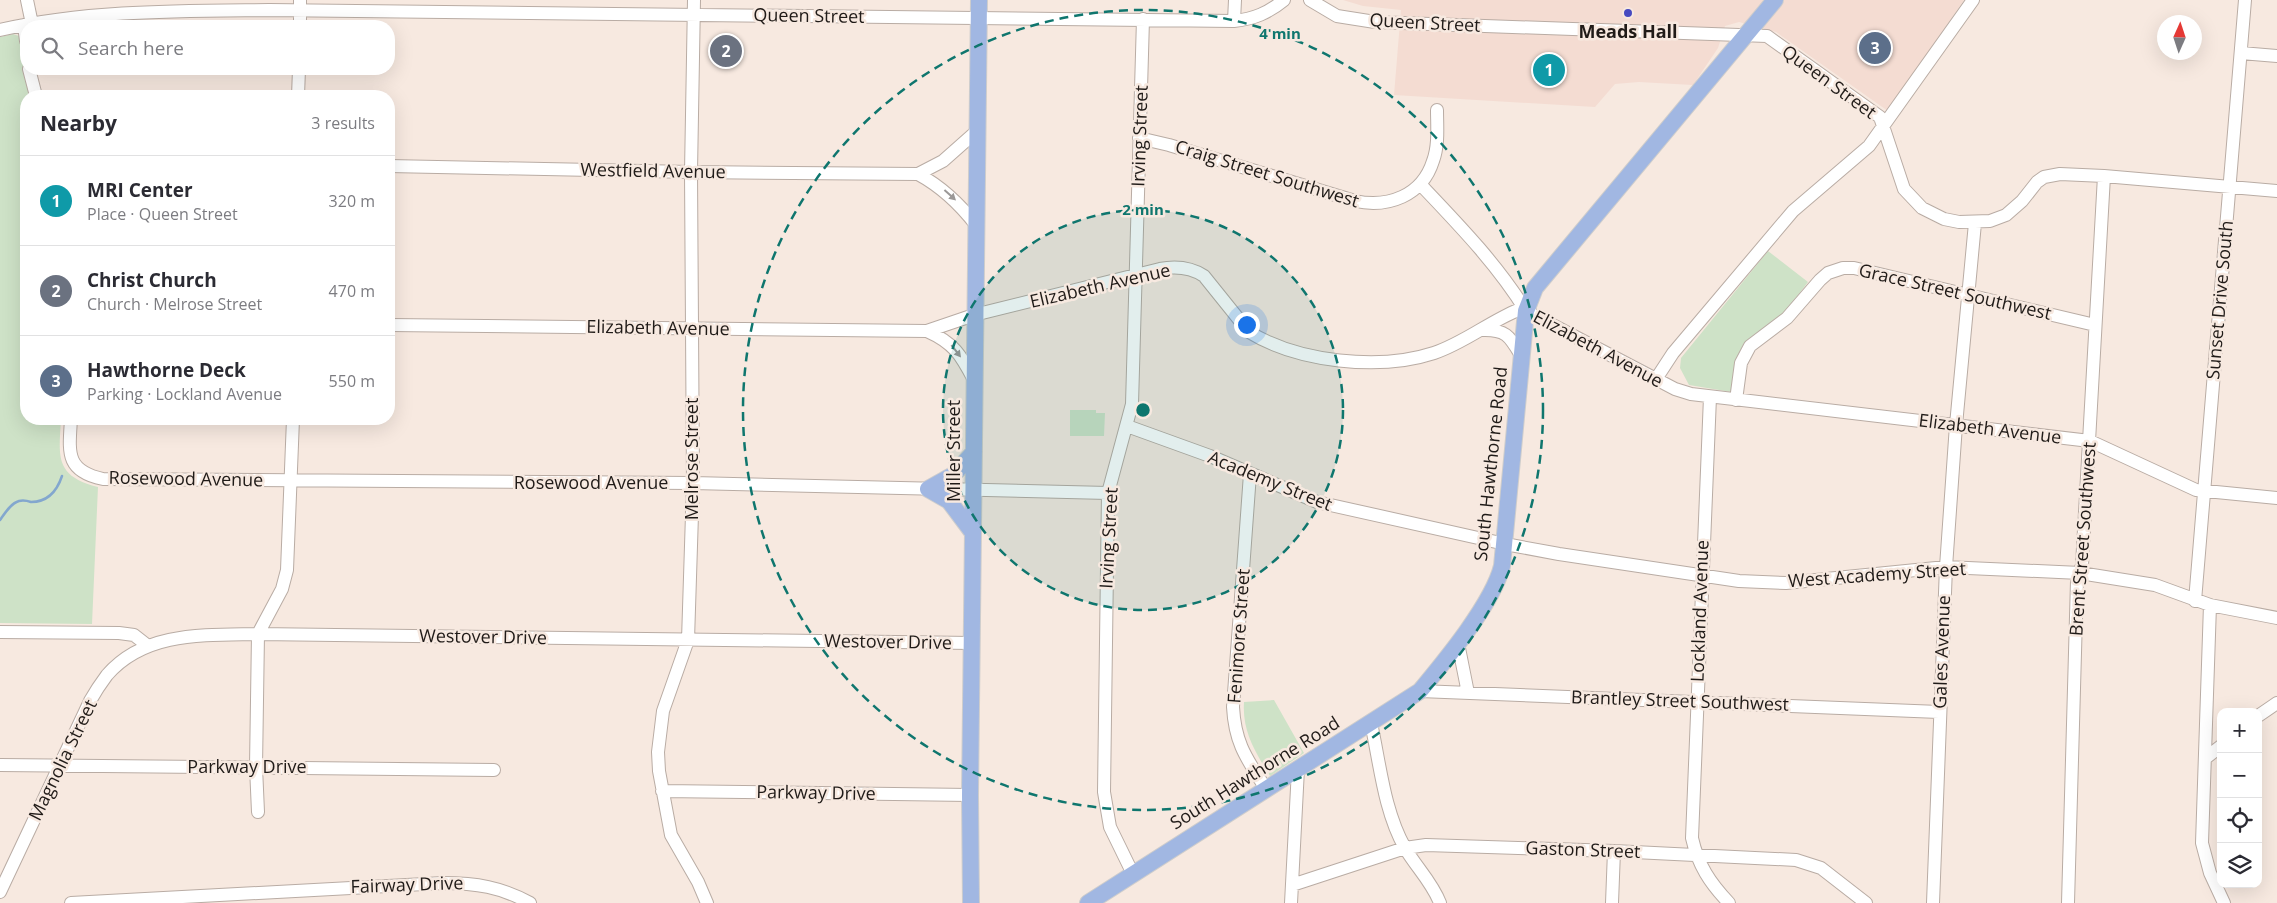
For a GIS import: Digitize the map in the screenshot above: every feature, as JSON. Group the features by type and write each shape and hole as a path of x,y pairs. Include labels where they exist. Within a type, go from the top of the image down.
{"main road":[{"name":"Miller Street","path":"971,903 970,795 974,315 979,0"},
{"name":"South Hawthorne Road","path":"1088,903 1420,691 1458,643 1495,587 1502,566 1526,311 1535,288 1775,0"},
{"path":"973,533 949,502 928,489 953,475 974,452"}],"street":[{"path":"27,0 28,20"},
{"name":"Melrose Street","path":"694,0 691,172 693,484 688,640 668,691 659,731 658,752 662,791 671,835 698,882 707,903"},
{"path":"1234,21 1235,0"},
{"name":"Queen Street","path":"62,20 113,14 234,5 300,5 491,6 694,14 1234,21 1251,19 1268,12 1284,0"},
{"name":"Queen Street","path":"1310,0 1337,16 1375,22 1767,36 1880,117 1904,189 1922,208 1944,219 1975,223 1990,222 2006,215 2022,201 2037,182 2060,174 2277,191"},
{"path":"1656,379 1673,353 1793,211 1868,146 1973,0"},
{"name":"Sunset Drive South","path":"2195,601 2245,0"},
{"path":"300,5 300,20"},
{"name":"Irving Street","path":"1133,874 1110,827 1104,792 1108,492 1132,404 1143,19"},
{"name":"Queen Street","path":"0,30 20,26"},
{"path":"2241,53 2277,56"},
{"path":"31,75 34,90"},
{"path":"298,90 299,75"},
{"name":"Craig Street Southwest","path":"1140,138 1369,204 1394,202 1420,184 1434,161 1437,110"},
{"name":"Westfield Avenue","path":"395,166 918,174 943,161 978,130"},
{"name":"Westfield Avenue","path":"918,174 952,196 976,225"},
{"name":"Brent Street Southwest","path":"2068,903 2077,591 2082,565 2104,176"},
{"path":"1420,184 1462,228 1513,290 1526,311"},
{"name":"Gales Avenue","path":"1933,903 1946,567 1956,426 1975,223"},
{"name":"Elizabeth Avenue","path":"395,325 928,331 974,315 1171,267 1197,272 1211,284 1249,332 1280,347 1317,357 1361,361 1397,361 1434,353 1518,310 1526,311 1675,389 1710,397 2090,441 2189,487 2204,492 2277,498"},
{"name":"Grace Street Southwest","path":"1736,400 1742,363 1750,346 1787,318 1828,273 1843,268 1854,268 2095,325"},
{"path":"1482,330 1498,329 1507,334 1522,357"},
{"name":"Elizabeth Avenue","path":"928,331 950,343 964,361 974,381"},
{"name":"Lockland Avenue","path":"1710,397 1701,577 1692,838 1696,856 1710,883 1729,903"},
{"name":"Rosewood Avenue","path":"71,425 71,455 77,469 87,476 103,478 693,484 1108,492"},
{"path":"258,812 256,767 258,634 282,589 287,570 293,425"},
{"name":"Academy Street","path":"1127,426 1210,456 1317,502 1505,544"},
{"name":"Fenimore Street","path":"1250,474 1233,708 1234,727 1238,744 1266,789"},
{"name":"West Academy Street","path":"1505,544 1701,577 1739,581 1786,583 1946,567 2080,573 2155,585 2195,601 2277,618"},
{"path":"2210,605 2202,843 2210,873 2224,903"},
{"path":"0,632 119,633 134,635 148,646"},
{"name":"Westover Drive","path":"148,646 192,635 258,634 972,643"},
{"path":"1458,643 1468,693"},
{"name":"Magnolia Street","path":"0,892 90,700 107,675 128,656 148,646"},
{"name":"Brantley Street Southwest","path":"1420,691 1939,712"},
{"path":"2262,713 2277,703"},
{"path":"1371,723 1390,814 1405,848 1430,882 1440,903"},
{"path":"2206,757 2217,749"},
{"name":"Parkway Drive","path":"0,765 494,770"},
{"path":"1291,903 1298,769"},
{"name":"Parkway Drive","path":"662,791 970,795"},
{"name":"Gaston Street","path":"1292,885 1405,848 1426,845 1777,858 1811,864 1831,874 1866,903"},
{"path":"1612,903 1614,851"},
{"name":"Fairway Drive","path":"71,903 264,897 470,883 500,888 530,903"}],"shaded area":[{"path":"1343,0 1964,0 1888,111 1776,32 1739,22 1725,26 1718,48 1693,85 1639,82 1615,84 1595,107 1394,95 1401,10 1363,6"}],"green space":[{"path":"13,34 20,38 20,75 26,75 29,90 20,90 20,425 61,425 60,454 66,470 73,477 98,487 92,624 0,623 0,37"},
{"path":"1768,251 1808,282 1787,310 1735,366 1731,392 1689,385 1680,368 1681,358"},
{"path":"1070,410 1096,410 1096,413 1105,413 1104,436 1070,436"},
{"path":"1274,700 1304,753 1270,776 1247,732 1244,702"}],"waterway":[{"path":"0,520 16,502 31,502 47,498 54,491 62,476"}],"place":[{"name":"Meads Hall","path":"1628,13"},
{"name":"Hawthorne Deck","path":"1875,48"},
{"name":"Christ Church","path":"726,51"},
{"name":"MRI Center","path":"1549,70"}]}
